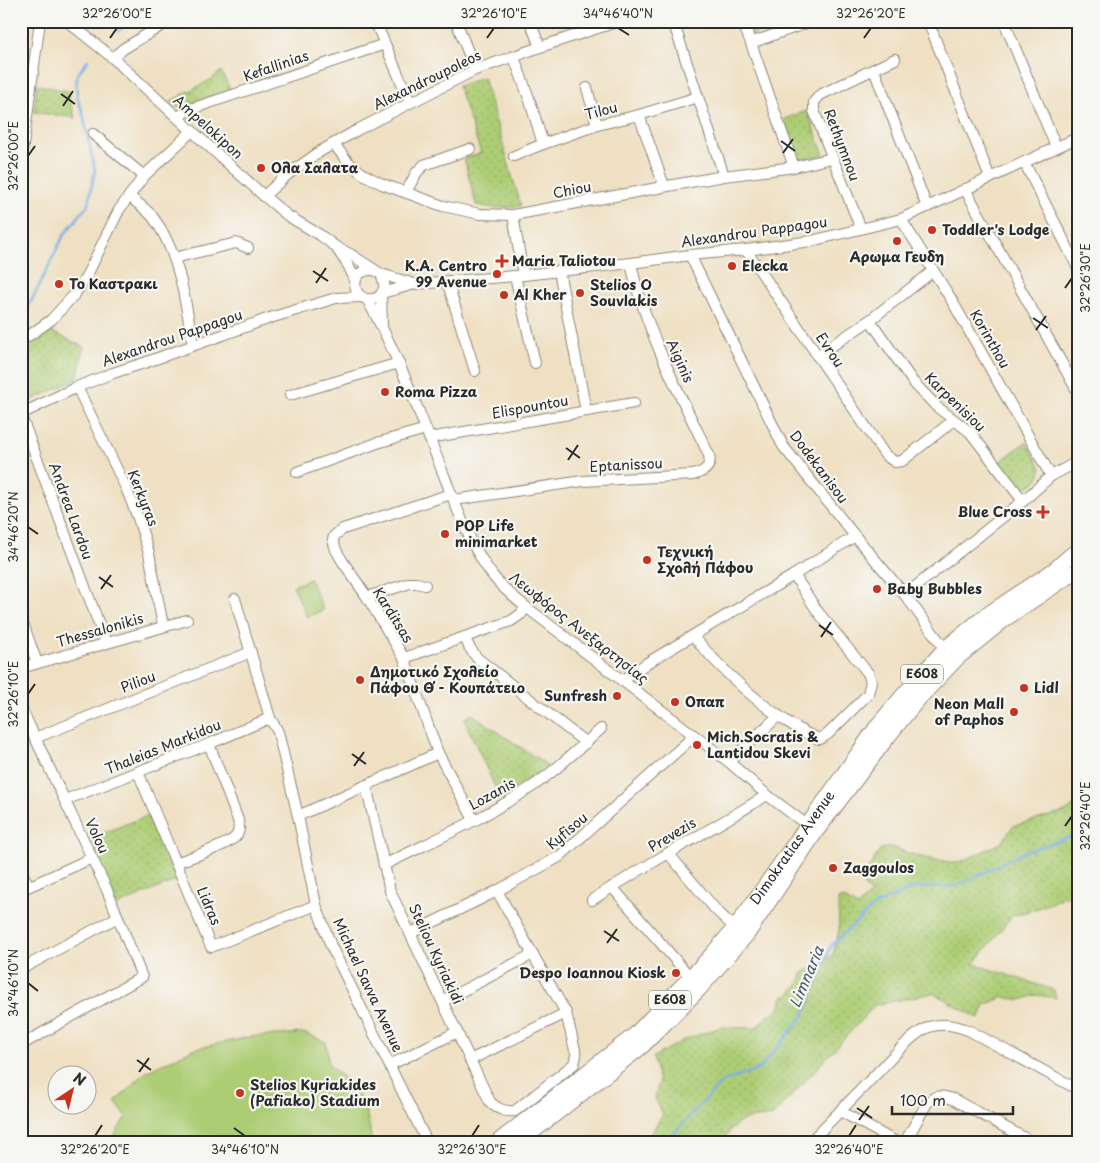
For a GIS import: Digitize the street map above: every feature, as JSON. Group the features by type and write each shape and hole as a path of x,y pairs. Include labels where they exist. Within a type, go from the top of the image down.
{"highway":[{"name":"Dimokratias Avenue","path":"519,1142 642,1046 698,990 748,934 812,828 879,724 945,648 984,617 1053,571 1074,553"},
{"name":"Dimokratias Avenue","path":"498,1142 635,1035 691,978 735,928 812,828 919,698 958,658 1006,618 1079,569"}],"street":[{"path":"21,160 40,21"},
{"name":"Ampelokipon","path":"67,21 113,58 288,216 377,272"},
{"path":"113,58 123,49 169,21"},
{"path":"375,21 410,102"},
{"path":"456,21 475,70"},
{"path":"530,21 540,47"},
{"name":"Alexandroupoleos","path":"264,196 305,162 359,129 410,102 475,70 601,24 619,21"},
{"path":"673,21 724,176"},
{"path":"742,21 794,167"},
{"path":"751,43 812,21"},
{"path":"928,21 990,178"},
{"path":"1004,21 1056,147"},
{"name":"Kefallinias","path":"177,117 192,109 385,44"},
{"path":"514,57 530,100 543,144"},
{"name":"Rethymnou","path":"861,229 814,111 814,102 820,95 895,59"},
{"path":"874,70 927,207"},
{"path":"587,88 597,125"},
{"name":"Tilou","path":"514,156 597,125 639,115 698,97"},
{"path":"639,115 664,186"},
{"path":"21,340 51,320 74,295 85,278 118,210 144,176 192,131"},
{"path":"93,134 144,176"},
{"name":"Alexandrou Pappagou","path":"382,294 415,284 559,271 810,241 901,219 1079,137"},
{"name":"Chiou","path":"334,144 348,162 363,174 382,184 443,206 476,213 513,215 664,186 794,167 832,158"},
{"path":"406,192 417,172 424,165 470,149"},
{"path":"1024,162 1079,270"},
{"path":"965,190 1079,394"},
{"path":"129,196 152,216 174,258 187,309 193,345"},
{"path":"513,215 519,275 534,363"},
{"name":"Korinthou","path":"901,219 951,299 1051,476"},
{"path":"174,258 236,243 248,248"},
{"name":"Ampelokipon","path":"336,247 348,265 355,282"},
{"name":"Evrou","path":"746,250 885,456 894,462 902,461 954,420"},
{"name":"Dodekanisou","path":"690,255 783,446 905,595 945,648"},
{"name":"Aiginis","path":"631,263 641,303 674,383 710,459 708,467"},
{"path":"364,270 377,272 384,279 385,285 382,294 374,299 364,298 356,291 355,282 357,276 364,270"},
{"path":"559,271 586,412"},
{"path":"817,356 870,320 933,271"},
{"name":"Alexandrou Pappagou","path":"377,272 415,284"},
{"path":"447,281 475,371"},
{"name":"Alexandrou Pappagou","path":"336,298 355,282"},
{"name":"Λεωφόρος Ανεξαρτησίας","path":"382,294 383,327"},
{"name":"Alexandrou Pappagou","path":"21,415 77,387 270,318 336,298 364,298"},
{"name":"Λεωφόρος Ανεξαρτησίας","path":"364,298 383,327 472,543 493,577 526,607 812,828"},
{"name":"Karpenisiou","path":"870,320 914,382 926,396 970,432 1022,502"},
{"path":"290,395 399,363"},
{"name":"Kerkyras","path":"77,387 126,488 138,518 149,553 162,626"},
{"name":"Elispountou","path":"297,472 377,443 427,434 586,412 634,403"},
{"name":"Andrea Lardou","path":"21,415 106,643"},
{"path":"905,595 1022,502 1051,476 1079,461"},
{"name":"Eptanissou","path":"334,536 343,529 453,497 583,481 693,476 703,472 708,467"},
{"name":"Karditsas","path":"334,536 334,545 342,560 404,658 438,753 474,820"},
{"path":"622,681 647,663 855,536"},
{"path":"1074,553 1079,569"},
{"path":"693,636 715,662 741,686 778,716 808,735 820,739 828,734 868,694 871,682 868,673 818,612 794,575"},
{"path":"367,597 410,583 425,585"},
{"name":"Michael Savva Avenue","path":"235,599 270,718 278,732 298,816 316,905 331,946 427,1142"},
{"path":"404,658 511,621 517,618 526,607"},
{"path":"21,618 37,663"},
{"name":"Thessalonikis","path":"21,668 187,620"},
{"path":"465,637 477,658 586,743"},
{"name":"Piliou","path":"35,738 251,652"},
{"name":"Volou","path":"21,708 107,890 142,977 21,1045"},
{"path":"729,762 778,716"},
{"name":"Thaleias Markidou","path":"65,800 270,718"},
{"name":"Lozanis","path":"384,865 514,798 554,771 601,729"},
{"name":"Kyfisou","path":"411,933 559,857 694,736"},
{"path":"176,863 228,843 237,835 240,828 209,744"},
{"path":"298,816 438,753"},
{"name":"Lidras","path":"138,772 211,946 316,905"},
{"name":"Steliou Kyriakidi","path":"366,785 390,891 490,1102 501,1110 515,1111 575,1056 566,1014"},
{"name":"Prevezis","path":"592,900 768,795"},
{"path":"668,853 715,909 735,928"},
{"path":"21,871 25,888 92,858"},
{"path":"612,887 691,978"},
{"path":"470,1060 566,1014 496,891"},
{"path":"21,969 118,917"},
{"path":"443,1001 533,954"},
{"path":"810,1142 896,1053 914,1037 930,1027 944,1024 956,1025 970,1030 1079,1090"},
{"path":"390,1065 457,1032"},
{"path":"905,1142 927,1104 937,1096 953,1099 1032,1142"},
{"path":"840,1111 896,1142"}],"green space":[{"path":"745,21 789,21 751,35"},
{"path":"221,71 230,89 181,107 171,101 212,79"},
{"path":"483,77 521,206 495,208 476,205 464,158 481,153 458,86"},
{"path":"37,85 69,91 75,118 34,112"},
{"path":"807,111 824,155 798,160 784,119"},
{"path":"50,331 84,347 77,379 21,405 21,350"},
{"path":"1026,442 1041,469 1040,475 1035,482 1023,487 1014,482 999,462"},
{"path":"310,579 323,610 307,617 293,586"},
{"path":"472,714 548,766 500,798 464,719"},
{"path":"1079,802 1079,890 1044,906 1012,916 974,964 1054,990 1056,998 1036,995 1021,1000 1003,997 985,1005 979,1019 933,993 875,1005 773,1116 743,1120 731,1129 722,1142 648,1142 663,1114 655,1098 659,1082 653,1057 684,1040 721,1027 755,1028 779,1009 783,996 788,996 797,986 802,974 833,955 839,930 838,900 843,898 857,907 871,894 860,881 881,849 893,847 928,859 958,863 1001,843 1013,826 1065,812"},
{"path":"147,816 177,880 114,907 90,838"},
{"name":"Stelios Kyriakides (Pafiako) Stadium","path":"303,1033 326,1042 329,1065 349,1083 362,1103 368,1118 371,1142 111,1142 126,1116 115,1102 146,1072 193,1049 249,1037"}],"waterway":[{"path":"118,31 135,21"},
{"path":"21,314 32,300 64,235 88,205 95,170 82,110 79,105 76,83 79,72 88,60"},
{"name":"Limnaria","path":"669,1142 676,1131 722,1082 760,1069 804,1015 831,946 875,905 915,888 957,886 1024,852 1079,834"}],"place":[{"name":"Ολα Σαλατα","path":"261,168"},
{"name":"Toddler's Lodge","path":"932,230"},
{"name":"Αρωμα Γευδη","path":"897,241"},
{"name":"Maria Taliotou","path":"502,261"},
{"name":"Elecka","path":"732,266"},
{"name":"K.A. Centro 99 Avenue","path":"497,274"},
{"name":"Το Καστρακι","path":"59,284"},
{"name":"Stelios O Souvlakis","path":"580,293"},
{"name":"Al Kher","path":"504,295"},
{"name":"Roma Pizza","path":"385,392"},
{"name":"Blue Cross","path":"1043,512"},
{"name":"POP Life minimarket","path":"445,534"},
{"name":"Τεχνική Σχολή Πάφου","path":"647,560"},
{"name":"Baby Bubbles","path":"877,589"},
{"name":"Δημοτικό Σχολείο Πάφου Θ΄ - Κουπάτειο","path":"360,680"},
{"name":"Lidl","path":"1024,688"},
{"name":"Sunfresh","path":"617,696"},
{"name":"Οπαπ","path":"675,702"},
{"name":"Neon Mall of Paphos","path":"1014,712"},
{"name":"Mich.Socratis & Lantidou Skevi","path":"697,745"},
{"name":"Zaggoulos","path":"833,868"},
{"name":"Despo Ioannou Kiosk","path":"676,973"},
{"name":"Stelios Kyriakides (Pafiako) Stadium","path":"240,1093"}]}
